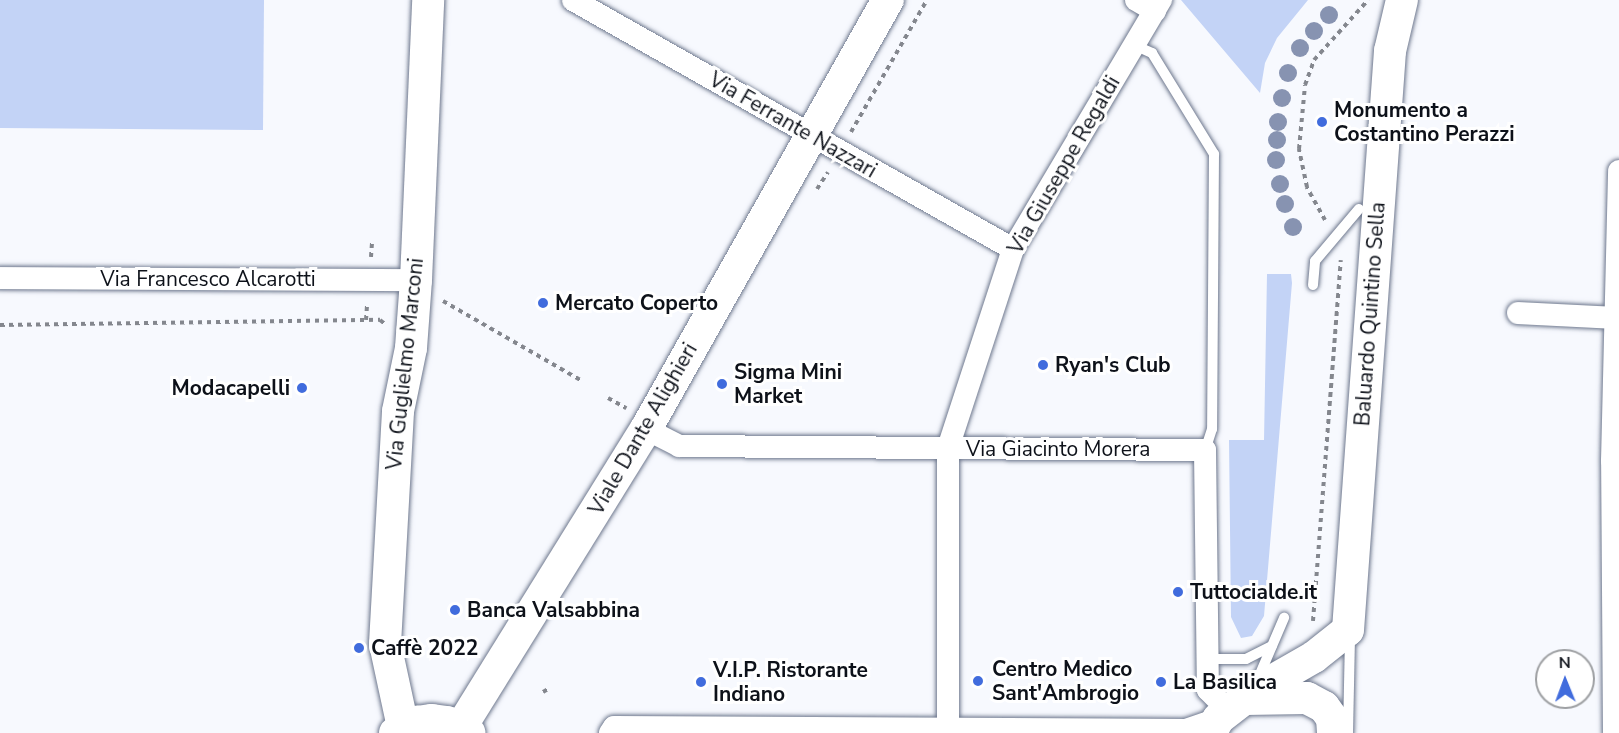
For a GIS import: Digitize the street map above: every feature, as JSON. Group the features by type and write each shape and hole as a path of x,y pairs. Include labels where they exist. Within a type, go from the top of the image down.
{"main road":[{"name":"Via Guglielmo Marconi","path":"399,730 385,644 398,411 411,348 428,289 428,0"},
{"name":"Viale Dante Alighieri","path":"466,730 646,429 809,134 888,0"},
{"name":"Baluardo Quintino Sella","path":"1348,630 1390,51 1402,0"},
{"path":"1231,711 1314,657 1348,630"},
{"path":"1231,711 1306,698 1324,707 1332,718 1333,733"},
{"path":"399,730 432,720 466,730"}],"street":[{"name":"Via Ferrante Nazzari","path":"573,0 1013,249"},
{"name":"Via Giuseppe Regaldi","path":"948,728 948,448 1013,249 1134,45 1150,4"},
{"path":"1614,733 1619,171"},
{"name":"Via Francesco Alcarotti","path":"0,278 428,289"},
{"path":"1518,313 1616,318"},
{"name":"Via Giacinto Morera","path":"646,429 679,446 1205,450"},
{"path":"610,733 614,727 1186,730 1231,711 1208,690 1205,450"}],"lane":[{"path":"1134,45 1152,53 1214,154 1212,429 1205,450"},
{"path":"1312,285 1315,261 1359,208"},
{"path":"1231,711 1272,646 1284,618"},
{"name":"Baluardo Quintino Sella","path":"1348,630 1352,637 1348,733"},
{"path":"1206,659 1246,659 1272,646"}],"path":[{"path":"851,132 927,0"},
{"path":"1312,628 1341,269 1335,238 1307,187 1299,149 1299,117 1314,60 1368,0"},
{"path":"371,261 372,243"},
{"path":"428,289 582,381"},
{"path":"366,320 368,294"},
{"path":"0,325 380,320 393,332 392,346 411,348"},
{"path":"543,692 548,690"}],"shaded area":[{"path":"0,0 264,0 263,130 0,128"},
{"path":"1181,0 1308,0 1277,38 1265,63 1260,93"},
{"path":"1267,274 1291,274 1292,283 1264,616 1252,636 1241,638 1231,617 1229,440 1264,440"}],"place":[{"name":"Monumento a Costantino Perazzi","path":"1322,122"},
{"name":"Mercato Coperto","path":"543,303"},
{"name":"Ryan's Club","path":"1043,365"},
{"name":"Sigma Mini Market","path":"722,384"},
{"name":"Modacapelli","path":"302,388"},
{"name":"Tuttocialde.it","path":"1178,592"},
{"name":"Banca Valsabbina","path":"455,610"},
{"name":"Caffè 2022","path":"359,648"},
{"name":"Centro Medico Sant'Ambrogio","path":"978,681"},
{"name":"V.I.P. Ristorante Indiano","path":"701,682"},
{"name":"La Basilica","path":"1161,682"}]}
